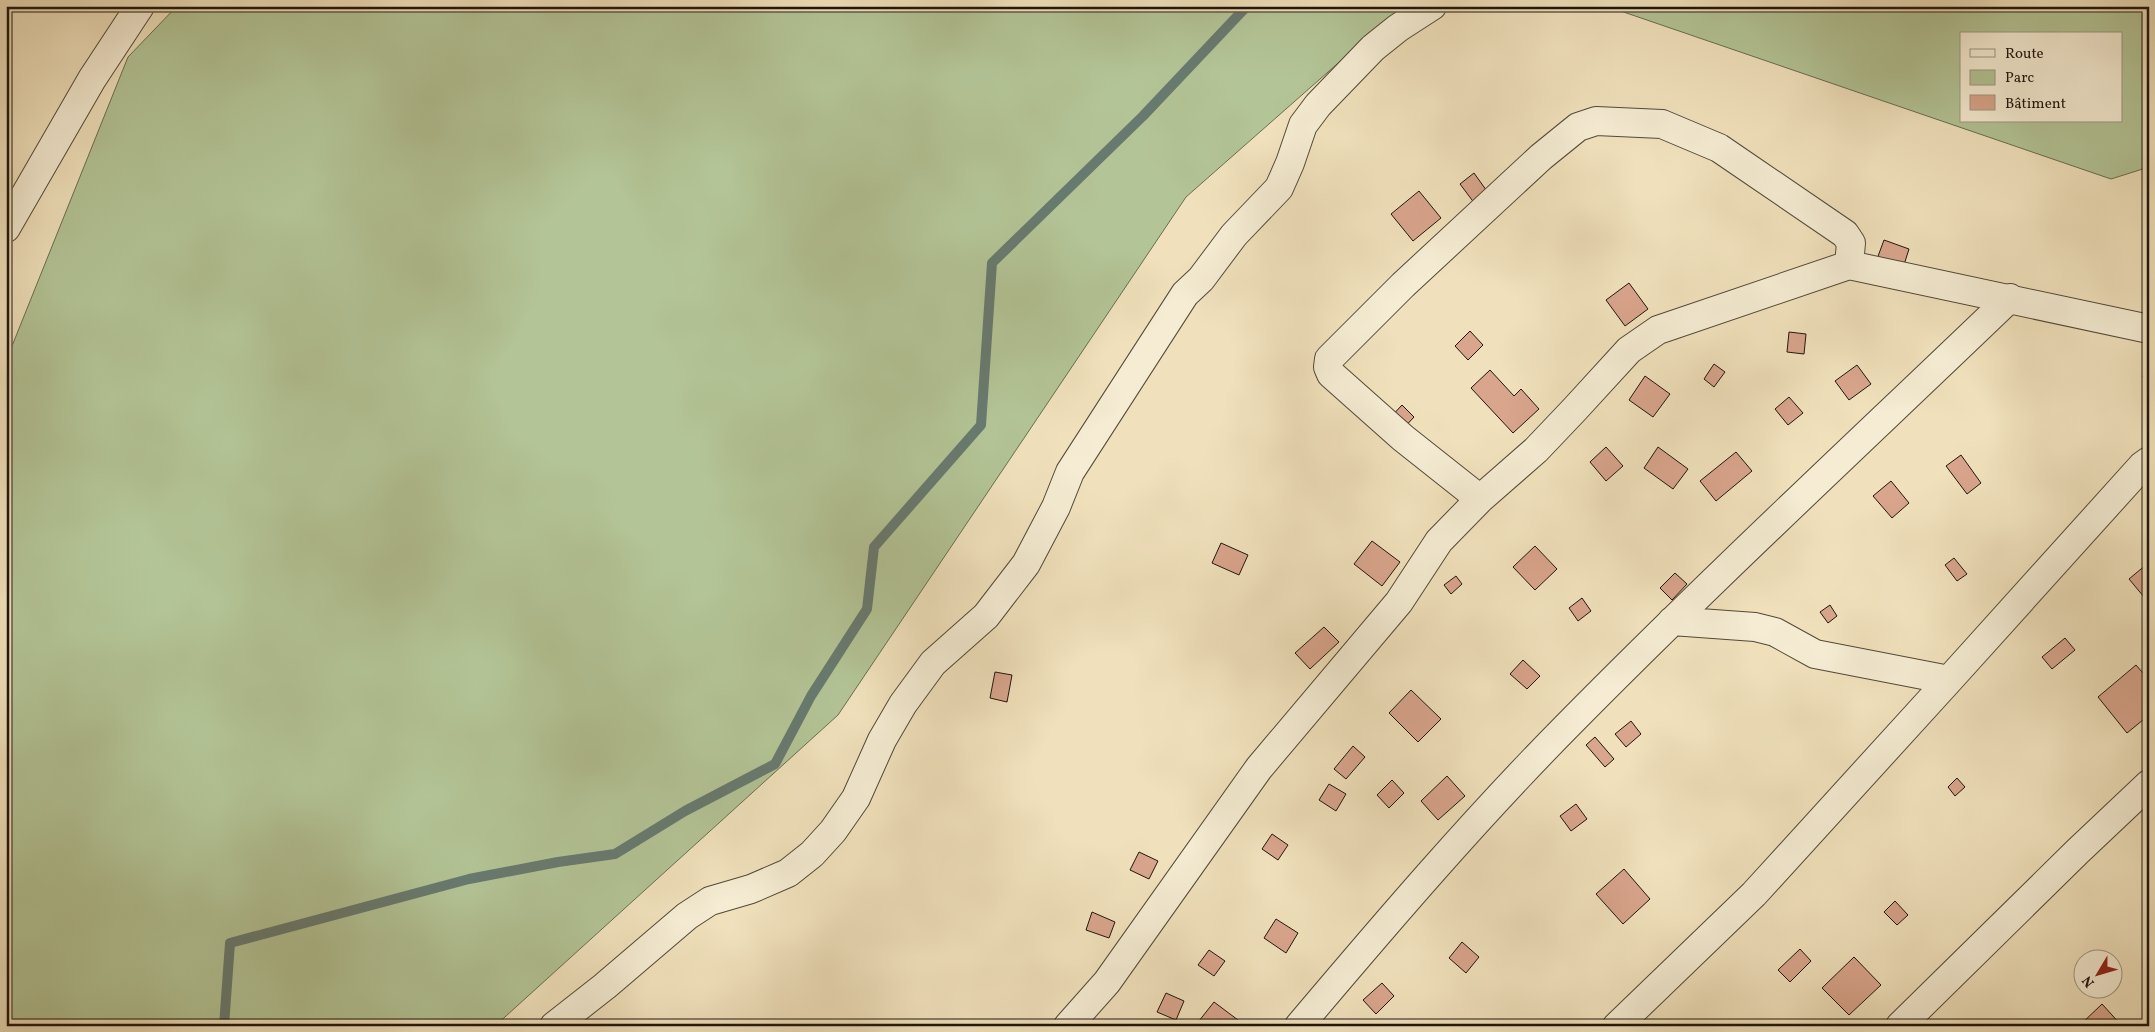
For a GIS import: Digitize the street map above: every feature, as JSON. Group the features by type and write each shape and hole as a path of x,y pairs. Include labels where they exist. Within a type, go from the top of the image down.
{"street":[{"path":"6,228 92,79 140,6"},
{"path":"554,1026 605,986 687,916 710,901 751,889 788,873 812,854 833,831 856,798 882,740 903,704 933,663 986,616 1026,564 1056,507 1070,472 1185,294 1202,279 1234,235 1279,188 1303,125 1318,105 1373,48 1398,28 1432,6"},
{"path":"1480,499 1403,438 1332,374 1328,367 1329,359 1403,285 1540,157 1578,127 1596,121 1662,124 1719,148 1845,234 1851,243 1849,265"},
{"path":"1068,1026 1107,982 1259,768 1399,602 1439,541 1480,499 1536,450 1576,410 1629,350 1658,330 1849,265 2149,329"},
{"path":"1299,1026 1420,885 1566,726 1672,621 2010,298"},
{"path":"1617,1026 1754,894 2142,466 2149,461"},
{"path":"1672,621 1755,627 1775,632 1815,654 1949,680"},
{"path":"1900,1026 2149,784"}],"green space":[{"path":"177,6 1403,6 1186,197 838,715 495,1026 6,1026 6,361 128,57"},
{"path":"1606,6 2149,6 2149,167 2111,179"}],"building":[{"path":"1474,173 1489,194 1475,204 1460,184"},
{"path":"1419,191 1441,218 1413,241 1391,214"},
{"path":"1884,240 1909,249 1903,268 1877,259"},
{"path":"1629,283 1648,309 1625,326 1606,300"},
{"path":"1470,331 1483,345 1468,360 1455,346"},
{"path":"1789,332 1806,334 1804,354 1787,352"},
{"path":"2149,348 2149,378 2143,377"},
{"path":"1714,364 1725,372 1714,387 1704,379"},
{"path":"1857,365 1871,384 1849,400 1835,381"},
{"path":"1490,370 1514,396 1521,389 1539,409 1513,433 1471,388"},
{"path":"1645,376 1670,394 1653,417 1629,400"},
{"path":"1789,397 1803,413 1788,425 1775,409"},
{"path":"1402,405 1414,417 1402,430 1389,419"},
{"path":"1606,447 1623,466 1606,481 1590,462"},
{"path":"1658,447 1688,469 1673,489 1644,468"},
{"path":"1736,452 1752,471 1716,501 1700,481"},
{"path":"1961,455 1981,483 1967,494 1946,466"},
{"path":"1891,481 1909,503 1892,518 1873,496"},
{"path":"1372,541 1400,562 1382,586 1354,564"},
{"path":"1221,543 1248,555 1239,575 1212,563"},
{"path":"1535,546 1557,569 1535,590 1513,567"},
{"path":"1954,558 1967,574 1957,581 1945,565"},
{"path":"2147,564 2149,565 2149,603 2129,579"},
{"path":"1675,573 1687,584 1672,600 1660,588"},
{"path":"1456,576 1462,584 1451,594 1444,585"},
{"path":"1582,598 1591,611 1578,621 1569,608"},
{"path":"1830,605 1837,616 1828,623 1820,612"},
{"path":"1324,627 1339,642 1310,669 1295,653"},
{"path":"2065,638 2075,650 2052,669 2042,657"},
{"path":"1523,660 1540,676 1527,689 1510,674"},
{"path":"2136,665 2149,680 2149,715 2127,733 2098,697"},
{"path":"995,672 1012,675 1007,702 990,698"},
{"path":"1411,690 1441,719 1418,742 1389,713"},
{"path":"1631,721 1641,734 1626,747 1615,734"},
{"path":"1595,737 1614,759 1605,767 1586,745"},
{"path":"1353,746 1365,757 1346,779 1334,769"},
{"path":"1447,776 1465,796 1438,820 1421,801"},
{"path":"1957,778 1965,787 1955,796 1948,787"},
{"path":"1392,780 1404,793 1389,808 1377,795"},
{"path":"1329,784 1346,794 1336,811 1319,800"},
{"path":"1576,804 1587,819 1571,831 1560,816"},
{"path":"1272,834 1288,845 1278,860 1262,849"},
{"path":"1139,852 1158,861 1149,879 1130,870"},
{"path":"1624,869 1650,899 1623,924 1596,894"},
{"path":"1895,901 1908,915 1897,925 1884,912"},
{"path":"1092,912 1115,922 1109,938 1086,930"},
{"path":"1276,919 1298,933 1286,953 1264,938"},
{"path":"1462,942 1479,957 1466,973 1449,958"},
{"path":"1800,949 1811,961 1790,982 1778,970"},
{"path":"1209,950 1225,961 1214,976 1198,965"},
{"path":"1854,957 1881,985 1849,1015 1822,988"},
{"path":"1382,983 1394,996 1376,1014 1363,1000"},
{"path":"1166,993 1184,1001 1176,1020 1157,1012"},
{"path":"1214,1002 1238,1020 1233,1026 1195,1026"},
{"path":"2102,1004 2122,1026 2079,1026"}],"waterway":[{"path":"224,1026 230,943 469,879 558,862 615,854 685,811 775,764 811,696 867,609 874,547 981,425 992,263 1143,116 1247,6"}]}
